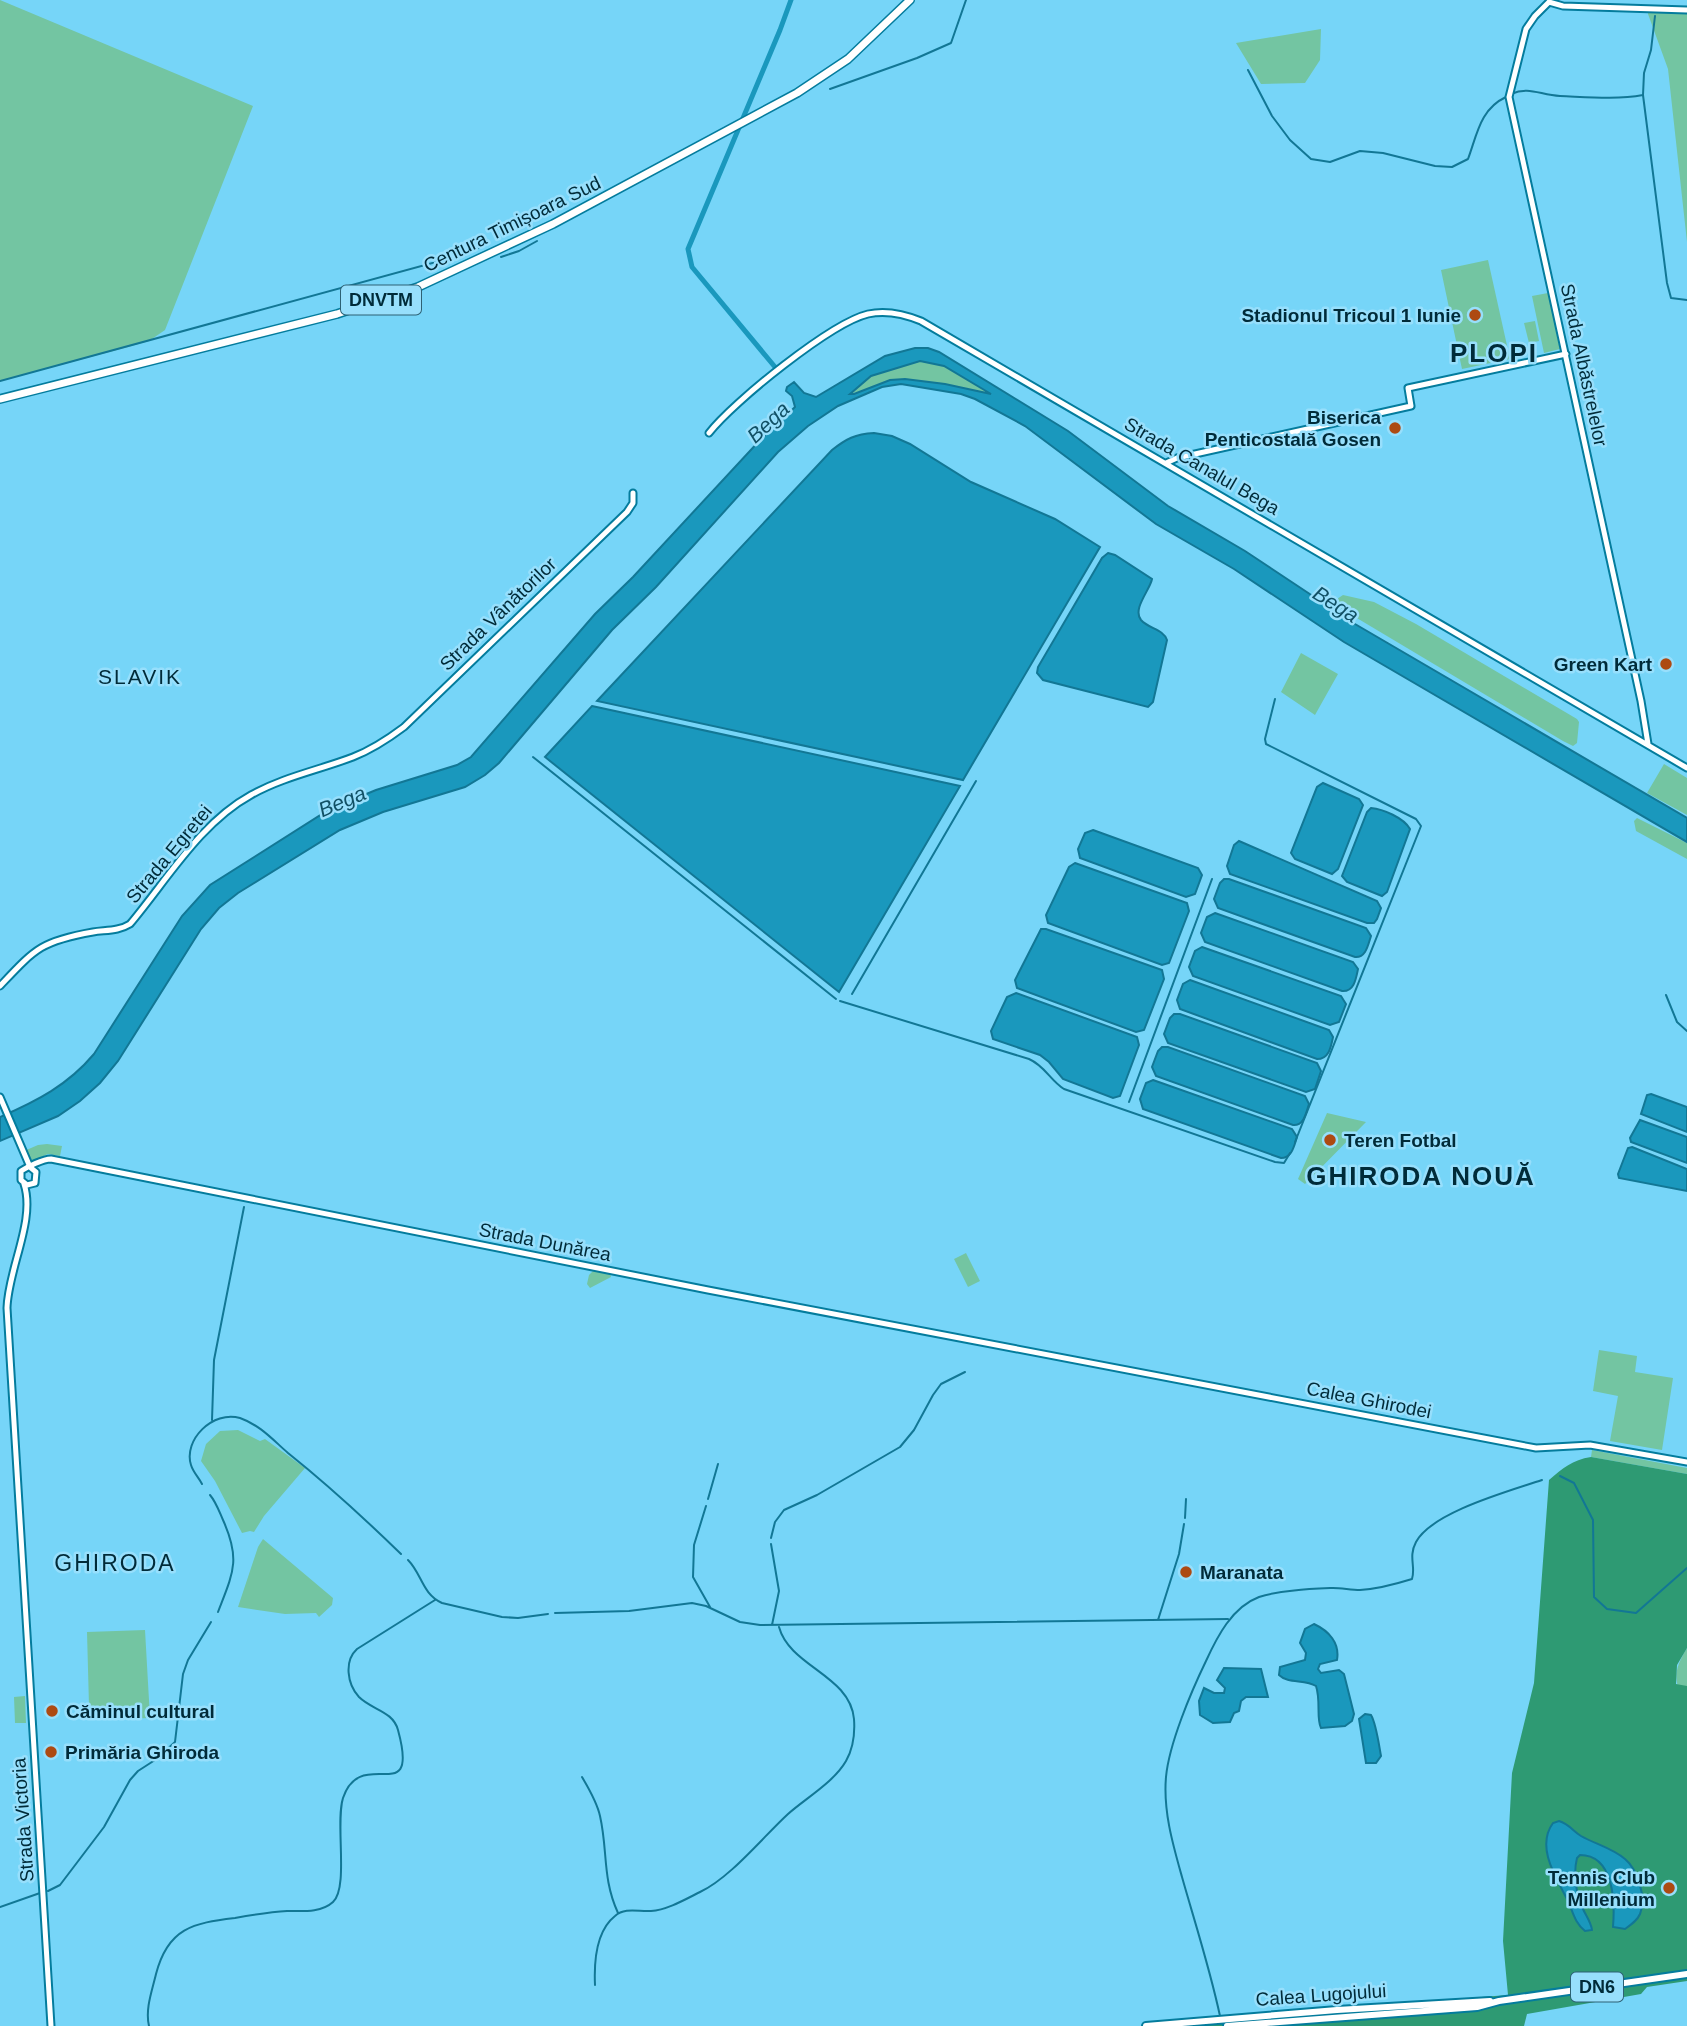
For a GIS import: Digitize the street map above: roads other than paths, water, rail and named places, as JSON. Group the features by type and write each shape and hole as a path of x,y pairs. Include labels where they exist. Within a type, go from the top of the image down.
{"highway":[{"name":"Centura Timișoara Sud","path":"0,399 337,314 418,288 553,224 762,113 848,59 910,0"}],"main road":[{"name":"DN6","path":"1503,2001 1687,1974"},
{"name":"Calea Lugojului","path":"1146,2026 1337,2010 1503,2001"},
{"name":"Calea Lugojului","path":"1227,2026 1477,2007 1503,2001"}],"street":[{"path":"1549,1 1563,6 1687,10"},
{"name":"Strada Albăstrelelor","path":"1549,1 1526,29 1509,97 1641,701 1648,744"},
{"name":"Strada Canalul Bega","path":"709,433 758,386 840,326 867,314 888,313 920,321 1687,768"},
{"path":"1166,463 1177,457 1411,406 1408,388 1566,354"},
{"name":"Strada Vânătorilor","path":"372,748 419,714 618,521 632,506 633,493"},
{"name":"Strada Egretei","path":"0,986 31,954 45,944 92,932 120,929 130,924 211,825 235,805 264,788 372,748"},
{"path":"2,1100 20,1150 30,1169"},
{"name":"Strada Dunărea","path":"32,1184 36,1180 30,1169 40,1161 51,1159 457,1241 1045,1354"},
{"name":"Strada Victoria","path":"30,1169 20,1175 27,1194 26,1215 10,1280 7,1308 51,2026"},
{"path":"24,1184 32,1184"},
{"name":"Strada Victoria","path":"27,1194 32,1184"},
{"name":"Calea Ghirodei","path":"1045,1354 1536,1448 1590,1445 1687,1462"}],"water":[{"path":"915,348 928,348 939,352 1068,431 1168,506 1245,551 1355,624 1687,818 1687,842 1344,642 1234,569 1156,524 1025,426 961,394 901,384 882,387 838,406 808,426 778,452 656,587 612,630 499,763 485,775 465,787 383,812 340,830 238,893 219,908 201,929 118,1061 100,1083 58,1116 0,1141 0,1117 51,1091 74,1075 94,1054 182,916 210,885 330,809 376,790 457,765 471,757 595,614 633,577 761,439 795,407 792,396 786,391 787,387 794,382 804,393 816,397 885,356","holes":["920,361 944,366 991,394 905,379 890,380 850,394 871,376"]},
{"path":"874,433 892,436 910,444 971,482 1055,519 1100,547 963,780 597,701 832,450 851,438"},
{"path":"1108,553 1152,579 1140,605 1139,616 1167,640 1153,702 1148,707 1043,680 1037,673 1102,558"},
{"path":"592,706 960,786 839,992 545,757"},
{"path":"1323,783 1359,799 1363,805 1338,869 1332,874 1295,859 1291,853 1317,787"},
{"path":"1371,808 1393,815 1410,829 1387,892 1382,896 1347,882 1342,876 1367,812"},
{"path":"1093,830 1198,868 1202,875 1195,894 1186,897 1080,858 1078,849 1085,833"},
{"path":"1239,841 1377,901 1381,908 1377,919 1374,923 1367,923 1230,874 1227,866 1234,845"},
{"path":"1075,863 1187,903 1189,911 1169,963 1162,965 1048,923 1046,915 1069,867"},
{"path":"1224,879 1366,928 1371,936 1366,950 1359,957 1355,957 1218,908 1214,899"},
{"path":"1215,913 1353,962 1358,969 1354,984 1342,991 1205,942 1201,933 1207,917"},
{"path":"1041,929 1162,970 1164,979 1144,1030 1136,1032 1017,988 1015,980"},
{"path":"1202,947 1341,996 1346,1004 1339,1022 1330,1025 1193,976 1189,967 1195,951"},
{"path":"1190,980 1329,1030 1333,1037 1329,1052 1317,1059 1180,1009 1177,1000 1183,984"},
{"path":"1016,993 1137,1037 1139,1045 1120,1096 1113,1098 1063,1079 1040,1055 993,1039 991,1031 1007,997"},
{"path":"1174,1014 1317,1063 1321,1071 1315,1089 1306,1092 1168,1043 1164,1034"},
{"path":"1162,1047 1305,1096 1309,1104 1304,1118 1297,1125 1293,1125 1156,1076 1152,1067"},
{"path":"1153,1080 1292,1129 1297,1137 1292,1151 1281,1158 1143,1109 1140,1099 1146,1083"},
{"path":"1651,1094 1687,1107 1687,1132 1641,1114 1647,1095"},
{"path":"1640,1120 1687,1137 1687,1163 1631,1142 1630,1138"},
{"path":"1632,1147 1687,1169 1687,1191 1619,1178 1618,1174 1628,1148"},
{"path":"1314,1624 1329,1634 1337,1648 1337,1660 1320,1664 1318,1669 1321,1673 1339,1670 1344,1674 1354,1714 1352,1721 1345,1726 1321,1728 1316,1686 1287,1680 1279,1675 1280,1667 1305,1660 1306,1653 1300,1643 1305,1629"},
{"path":"1224,1668 1261,1669 1268,1697 1246,1697 1230,1722 1213,1723 1200,1715 1199,1701 1204,1688 1214,1693 1224,1693 1225,1688 1217,1680"},
{"path":"1365,1714 1371,1715 1376,1729 1381,1756 1376,1763 1366,1763 1359,1719"},
{"path":"1559,1821 1581,1836 1620,1855 1633,1869 1640,1884 1642,1907 1637,1919 1625,1929 1613,1927 1612,1893 1606,1871 1591,1857 1580,1855 1575,1871 1576,1884 1592,1930 1585,1931 1578,1923 1549,1861 1547,1851 1548,1832 1553,1823"}],"waterway":[{"path":"775,367 692,267 688,249 791,0"},
{"path":"830,89 951,43 966,0"},
{"path":"1655,16 1651,50 1644,73 1643,95 1667,283 1671,298 1687,300"},
{"path":"1248,70 1272,116 1290,140 1311,159 1330,162 1360,151 1452,167 1468,159 1485,116 1490,108 1506,97"},
{"path":"1511,94 1523,91 1560,96 1643,95"},
{"path":"501,257 537,241"},
{"path":"0,381 469,253 480,247"},
{"path":"1275,699 1266,744 1416,819 1421,826 1295,1142"},
{"path":"533,757 836,999"},
{"path":"852,994 976,781"},
{"path":"1129,1102 1212,879"},
{"path":"1666,995 1677,1022 1687,1031"},
{"path":"840,1001 1029,1059 1064,1089 1275,1162 1284,1163 1290,1153"},
{"path":"212,1420 214,1360 244,1207"},
{"path":"771,1538 775,1522 784,1510 817,1495 900,1447 914,1430 941,1384 965,1372"},
{"path":"202,1484 192,1468 190,1455 196,1437 202,1429 220,1418 240,1418 266,1433 401,1554"},
{"path":"708,1499 718,1464"},
{"path":"1560,1476 1574,1483 1593,1520 1594,1597 1607,1609 1636,1613 1687,1568"},
{"path":"1220,2016 1172,1840 1165,1790 1171,1749 1200,1674 1220,1633 1233,1615 1259,1597 1305,1589 1366,1589 1412,1579 1412,1557 1416,1542 1438,1521 1473,1504 1542,1480"},
{"path":"210,1495 229,1534 233,1556 231,1576 218,1612"},
{"path":"1185,1518 1186,1499"},
{"path":"706,1506 694,1545 693,1577 710,1607"},
{"path":"1158,1620 1179,1554 1184,1524"},
{"path":"771,1544 779,1591 772,1625"},
{"path":"408,1560 426,1589 442,1603 502,1617 548,1614"},
{"path":"149,2026 149,2000 156,1974 161,1959 175,1937 207,1922 274,1912 317,1910 333,1902 340,1883 340,1823 343,1798 351,1783 362,1776 395,1773 401,1767 403,1754 398,1730 392,1719 355,1692 349,1673 350,1660 357,1649 435,1600"},
{"path":"555,1613 629,1611 692,1603 706,1606 740,1622 760,1625 1228,1619"},
{"path":"164,1752 175,1742 183,1674 188,1660 211,1622"},
{"path":"595,1985 600,1939 615,1916 628,1911 663,1909 711,1886 788,1814 827,1783 846,1761 854,1730 850,1704 831,1681 795,1652 785,1641 779,1627"},
{"path":"48,1891 60,1885 104,1827 130,1780 155,1760"},
{"path":"582,1777 599,1811 607,1876 618,1913"},
{"path":"0,1907 40,1893"}],"place":[{"name":"Stadionul Tricoul 1 Iunie","path":"1475,315"},
{"name":"Biserica Penticostală Gosen","path":"1395,428"},
{"name":"Green Kart","path":"1666,664"},
{"name":"Teren Fotbal","path":"1330,1140"},
{"name":"Maranata","path":"1186,1572"},
{"name":"Căminul cultural","path":"52,1711"},
{"name":"Primăria Ghiroda","path":"51,1752"},
{"name":"Tennis Club Millenium","path":"1669,1888"}],"district":[{"name":"PLOPI","path":"1494,353"},
{"name":"SLAVIK","path":"140,676"},
{"name":"GHIRODA NOUĂ","path":"1421,1176"},
{"name":"GHIRODA","path":"115,1563"}],"water label":[{"name":"Bega","path":"768,422"},
{"name":"Bega","path":"1336,604"},
{"name":"Bega","path":"342,801"}]}
